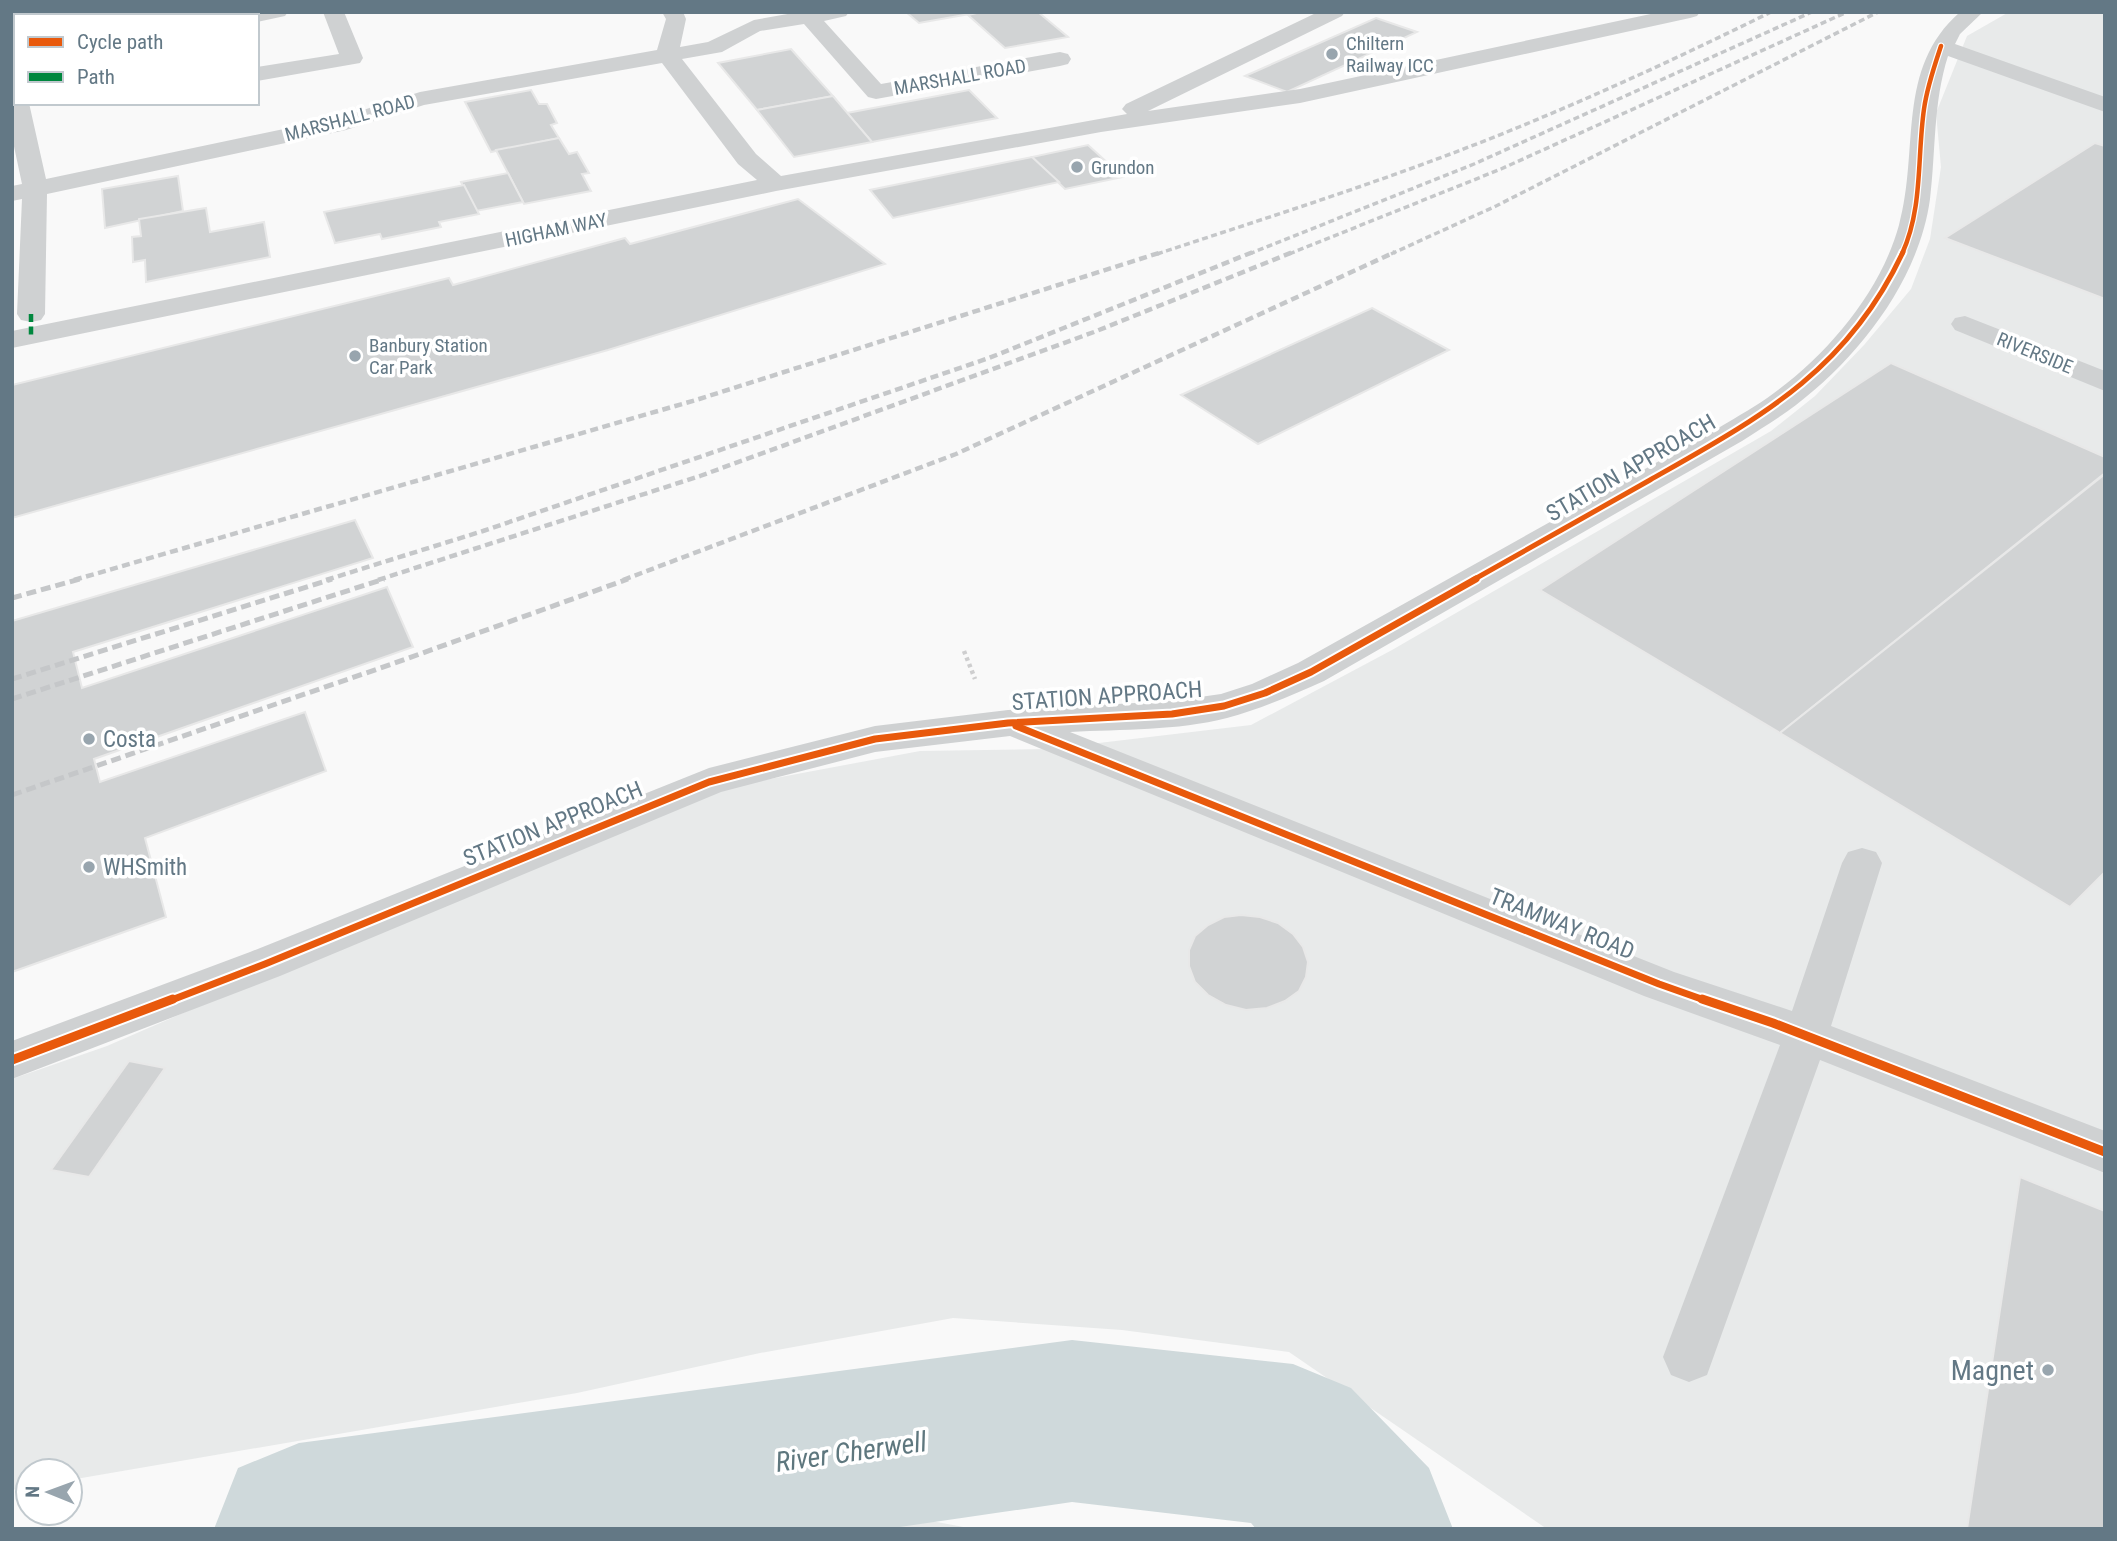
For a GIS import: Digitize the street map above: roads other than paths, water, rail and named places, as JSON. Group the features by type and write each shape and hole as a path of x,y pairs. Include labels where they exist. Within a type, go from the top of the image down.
{"street":[{"path":"259,15 278,12"},
{"path":"259,74 352,58 333,12"},
{"path":"671,12 676,19 667,55 747,159 776,184"},
{"name":"MARSHALL ROAD","path":"24,191 393,115 420,99 713,47 754,26 839,12"},
{"path":"1101,125 1335,12"},
{"path":"1101,125 1300,96 1690,12"},
{"path":"1973,12 1951,30 1941,46 2105,105"},
{"name":"MARSHALL ROAD","path":"809,17 876,92 1060,58"},
{"name":"STATION APPROACH","path":"12,1059 104,1027 265,964 709,782 875,739 1009,723 1172,714 1224,706 1265,693 1323,665 1731,434 1786,398 1827,361 1876,302 1896,265 1912,226 1921,173 1923,116 1930,79 1941,46"},
{"path":"15,105 24,191 31,314"},
{"name":"HIGHAM WAY","path":"12,340 776,184 1101,125"},
{"name":"RIVERSIDE","path":"1965,324 2105,382"},
{"name":"TRAMWAY ROAD","path":"1009,723 1659,984 1805,1036 2105,1152"},
{"path":"1689,1357 1805,1036 1862,863"}],"waterway":[{"name":"River Cherwell","path":"299,1529 1072,1421 1293,1446 1368,1529"}],"railway":[{"path":"1157,254 1339,194 1474,145 1614,86 1771,12"},
{"path":"1249,254 1474,164 1812,12"},
{"path":"1289,254 1501,169 1847,12"},
{"path":"1391,254 1496,206 1878,12"},
{"path":"74,580 696,400 1162,252"},
{"path":"326,580 483,531 989,358 1253,252"},
{"path":"378,580 700,476 1094,332 1293,252"},
{"path":"623,580 956,454 1395,252"},
{"path":"12,598 80,579"},
{"path":"12,679 332,579"},
{"path":"12,699 384,579"},
{"path":"12,795 392,664 628,579"}],"place":[{"name":"Chiltern Railway ICC","path":"1332,54"},
{"name":"Grundon","path":"1077,167"},
{"name":"Banbury Station Car Park","path":"355,356"},
{"name":"Costa","path":"89,739"},
{"name":"WHSmith","path":"89,867"},
{"name":"Magnet","path":"2048,1370"}]}
